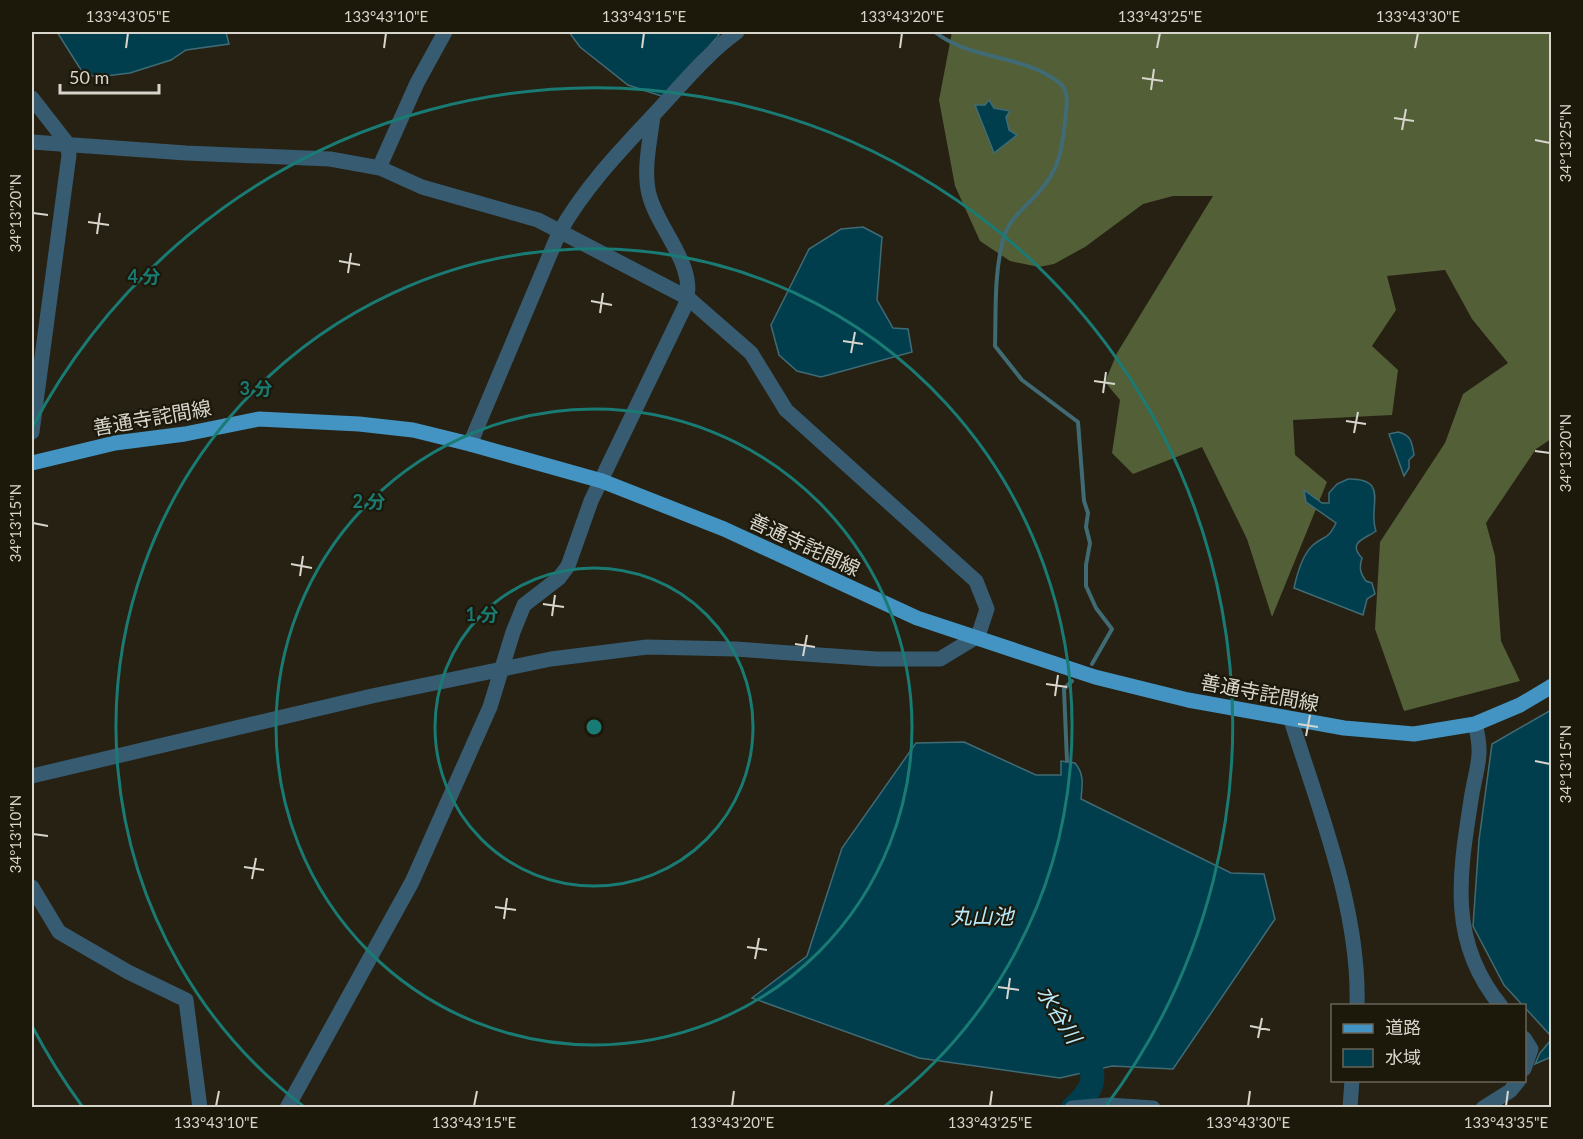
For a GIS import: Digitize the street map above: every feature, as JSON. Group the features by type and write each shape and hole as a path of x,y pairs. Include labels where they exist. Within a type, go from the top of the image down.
{"main road":[{"name":"善通寺詫間線","path":"32,463 115,443 184,434 259,419 359,424 413,430 602,481 724,529 917,618 978,636 1095,677 1219,707 1291,720 1394,734 1445,731 1475,724 1520,705 1551,686"}],"street":[{"path":"379,168 417,83 445,32"},
{"path":"470,444 558,233 588,188 620,149 700,64 737,32"},
{"path":"32,98 67,143 69,155 33,402 32,432"},
{"path":"287,1107 412,882 477,739 524,605 559,578 568,566 591,501 688,298 688,282 682,264 654,211 648,192 647,172 653,116"},
{"path":"32,141 186,153 330,159 379,168 422,187 538,220 558,233 688,298 751,353 786,410 976,581 987,609 978,636 940,659 878,659 735,649 647,647 551,659 372,696 32,776"},
{"path":"1291,720 1345,899 1354,949 1358,1004"},
{"path":"1475,724 1481,748 1464,853 1461,909 1464,938 1484,986 1500,1004"},
{"path":"32,887 59,932 128,972 186,1000 200,1107"},
{"path":"1526,1041 1531,1049 1526,1064"},
{"path":"1350,1107 1352,1082"},
{"path":"1483,1107 1510,1091 1517,1082"},
{"path":"1072,1107 1153,1107"}],"green space":[{"path":"952,32 1551,32 1551,439 1536,449 1486,523 1495,556 1501,641 1520,681 1404,711 1375,629 1380,542 1445,443 1463,394 1508,363 1472,319 1445,270 1387,276 1396,310 1372,346 1398,370 1392,415 1293,420 1295,455 1327,482 1272,617 1247,539 1202,447 1133,474 1112,453 1120,400 1105,382 1117,353 1213,196 1173,196 1143,204 1085,247 1054,264 1039,267 1010,261 980,241 955,186 939,100"}],"water":[{"path":"57,32 226,32 229,44 186,50 171,60 130,73 97,77 83,73"},
{"path":"569,32 716,32 719,35 664,97 628,85 580,47"},
{"path":"989,100 994,108 1010,111 1006,117 1009,130 1017,135 994,153 975,105 985,105"},
{"path":"863,227 882,237 877,300 893,328 908,329 912,352 821,377 797,371 779,355 771,325 809,249 841,229"},
{"path":"1398,432 1406,435 1410,440 1414,455 1409,460 1409,468 1404,476 1389,434"},
{"path":"1348,479 1369,483 1375,496 1376,531 1359,542 1356,548 1362,558 1361,573 1366,581 1372,583 1375,594 1367,599 1363,615 1294,588 1298,571 1306,554 1313,545 1328,535 1336,523 1306,502 1304,490 1322,503 1329,503 1329,493 1337,484"},
{"path":"1551,710 1551,1036 1526,1009 1526,1004 1522,1004 1504,985 1473,926 1479,840 1492,744"},
{"name":"丸山池","path":"964,742 1036,775 1061,775 1061,761 1075,763 1082,776 1081,799 1231,873 1264,874 1275,919 1173,1069 1112,1066 1060,1078 919,1058 752,998 807,956 842,848 916,743"},
{"path":"1551,1040 1551,1057 1535,1064 1540,1053"}],"waterway":[{"path":"935,32 964,48 1043,72 1061,84 1066,95 1060,156 1046,183 1013,220 1003,240 997,279 995,346 1022,380 1078,422 1084,501 1088,513 1086,527 1090,543 1086,565 1086,586 1096,608 1112,629 1092,664"},
{"path":"1067,761 1064,689 1072,681"},
{"name":"水谷川","path":"1073,1108 1088,1092 1092,1078 1089,1062 1078,1042"}]}
